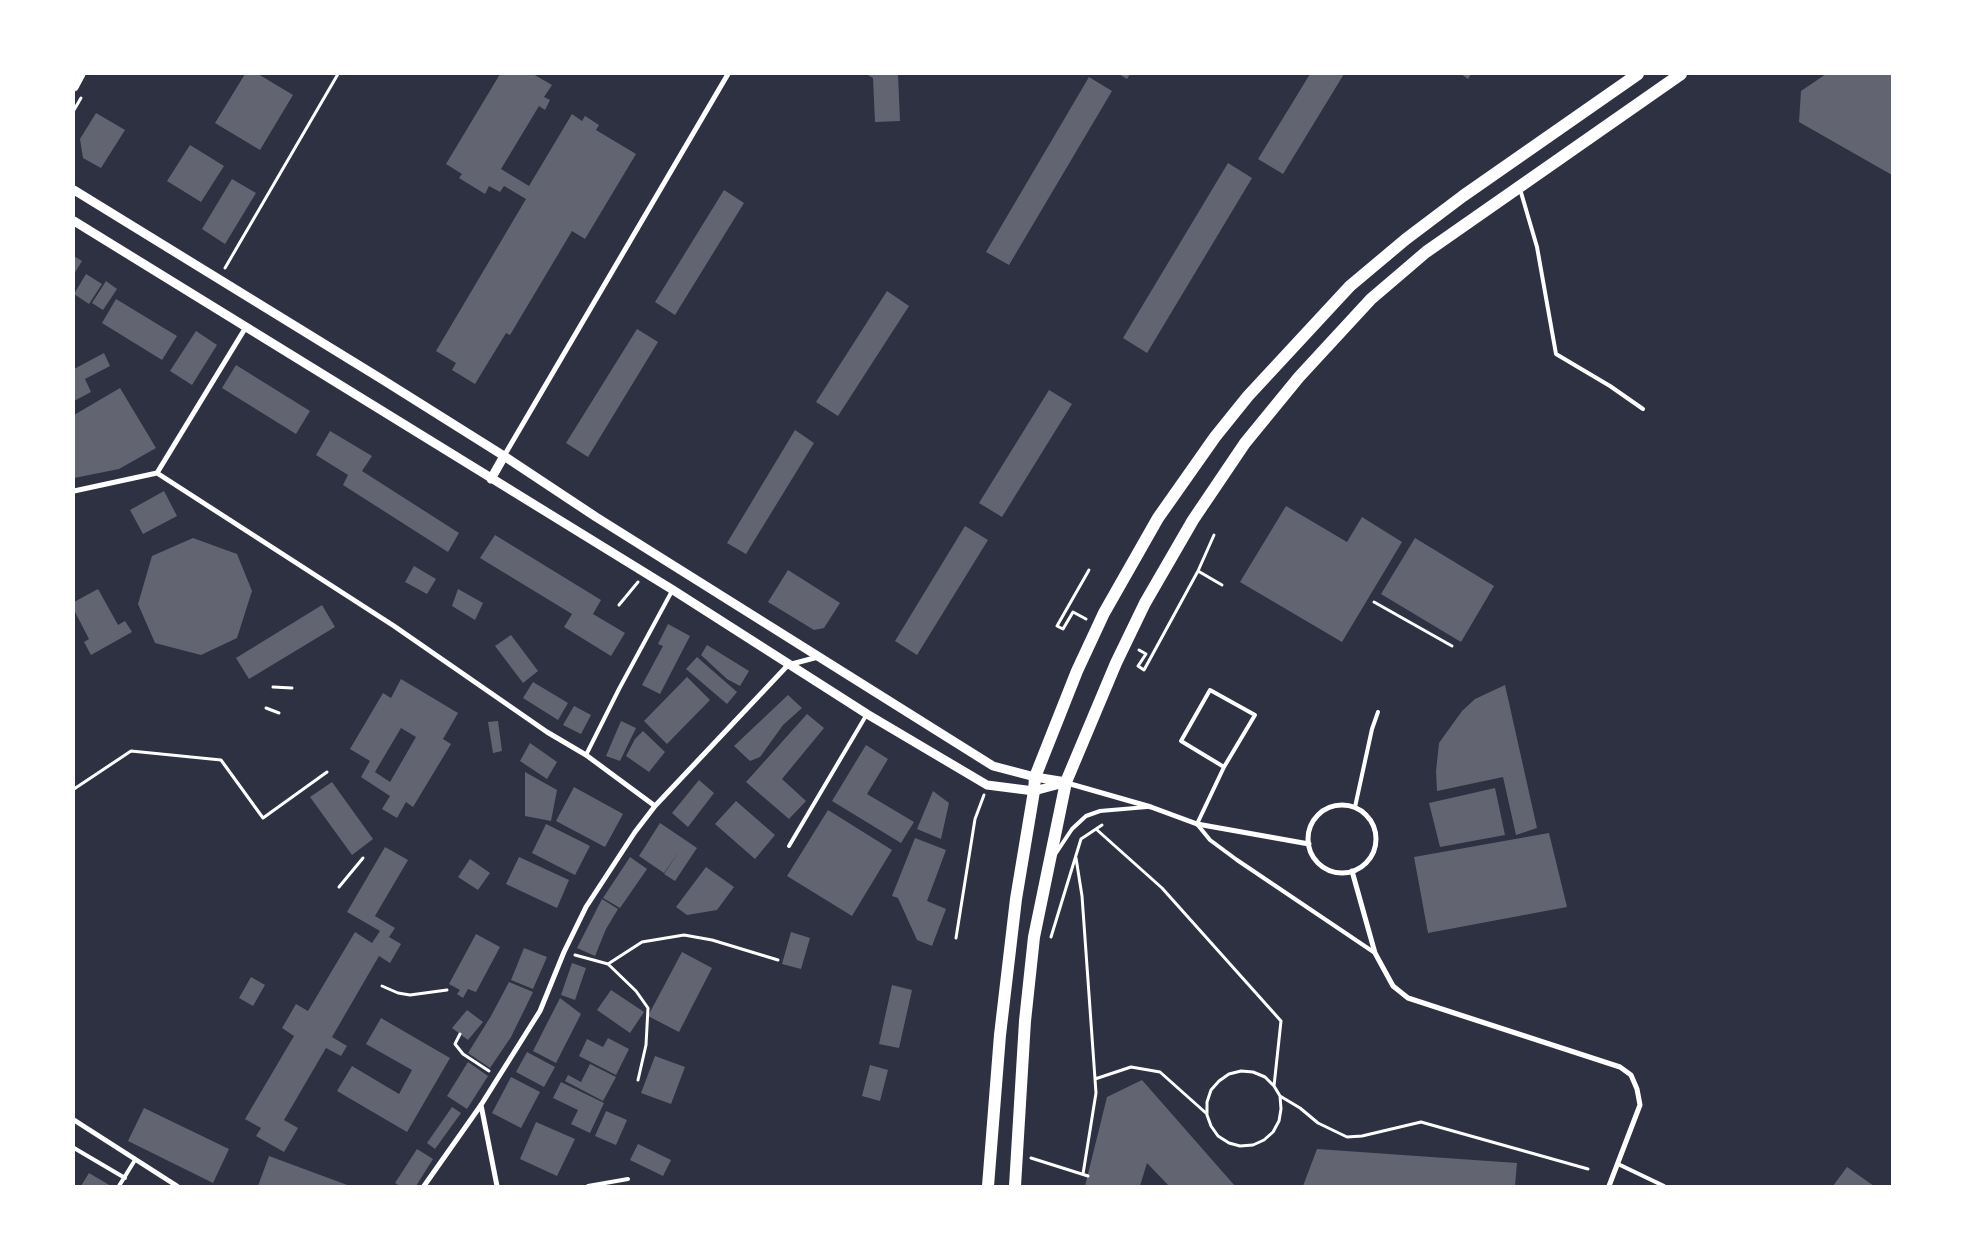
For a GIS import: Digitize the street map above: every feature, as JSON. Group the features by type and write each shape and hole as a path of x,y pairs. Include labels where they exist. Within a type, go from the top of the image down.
{"main road":[{"path":"988,1186 1000,1035 1016,899 1035,777 1077,671 1104,613 1158,518 1215,437 1248,396 1350,286 1406,239 1471,191 1638,74"},
{"path":"1015,1186 1025,1021 1033,946 1066,782 1116,663 1145,603 1193,520 1245,443 1299,377 1372,299 1426,252 1681,74"}],"street":[{"path":"74,87 81,74"},
{"path":"490,479 728,74"},
{"path":"74,190 504,456 596,517 994,766 1035,777 1066,782 1151,807 1197,824 1308,844"},
{"path":"74,221 673,590 867,714 987,785 1034,791 1066,782"},
{"path":"157,473 246,327"},
{"path":"74,491 157,473 394,626 547,732 586,755 655,806"},
{"path":"424,1186 481,1105 540,1011 564,952 586,907 635,832 655,806 788,665 818,657"},
{"path":"1344,805 1354,808 1364,813 1371,821 1375,831 1375,843 1372,854 1365,864 1352,871 1344,873 1333,872 1322,867 1314,859 1308,844 1310,827 1324,810 1333,806 1344,805"},
{"path":"1352,871 1374,953 1393,986 1408,998 1620,1067 1631,1075 1637,1089 1640,1105 1609,1186"},
{"path":"481,1105 498,1186"},
{"path":"74,1120 177,1186"}],"lane":[{"path":"1519,186 1536,247 1556,354 1610,386 1643,409"},
{"path":"586,755 619,689 673,590"},
{"path":"1224,767 1181,741 1210,690 1255,714 1224,767 1197,824 1210,840 1236,860 1374,953"},
{"path":"1354,808 1372,729 1378,712"},
{"path":"789,846 867,714"},
{"path":"1049,864 1072,829 1086,816 1100,812 1151,807"},
{"path":"74,1148 125,1178"},
{"path":"119,1186 135,1160"},
{"path":"1618,1164 1664,1186"},
{"path":"588,1186 628,1179"}],"path":[{"path":"224,270 338,74"},
{"path":"1146,654 1138,666 1144,670 1198,571 1214,536"},
{"path":"1073,612 1063,630 1057,626 1089,570"},
{"path":"1198,571 1222,586"},
{"path":"619,605 645,574"},
{"path":"1374,602 1452,646"},
{"path":"273,688 292,688"},
{"path":"266,708 279,713"},
{"path":"74,789 131,751 221,760 263,818 327,772"},
{"path":"956,938 975,819 987,785"},
{"path":"1048,945 1081,838 1102,825"},
{"path":"1096,829 1162,888 1282,1021 1274,1086"},
{"path":"1030,1167 1031,1158 1086,1175 1096,1093 1082,896 1076,854"},
{"path":"338,887 363,858"},
{"path":"608,964 642,942 684,935 712,940 778,960"},
{"path":"564,952 608,964 636,991 648,1008 646,1044 638,1080"},
{"path":"382,986 398,993 410,994 447,990"},
{"path":"460,1034 455,1044 463,1054 498,1077"},
{"path":"1095,1078 1131,1067 1160,1072 1207,1114"},
{"path":"1241,1071 1254,1072 1265,1077 1274,1086 1280,1096 1282,1109 1276,1126 1264,1140 1253,1145 1240,1146 1228,1143 1218,1136 1211,1126 1207,1114 1207,1102 1211,1090 1219,1081 1229,1074 1241,1071"},
{"path":"1280,1096 1300,1108 1318,1123 1347,1137 1362,1136 1421,1122 1588,1169"}],"building":[{"path":"245,74 258,74 293,95 260,150 215,123"},
{"path":"500,74 533,74 552,85 544,97 550,100 545,110 539,106 501,169 529,186 572,114 582,121 585,116 599,125 596,130 636,154 585,239 572,231 510,335 506,333 475,384 452,370 456,363 436,351 526,199 504,186 500,192 489,186 485,194 459,178 462,174 446,164"},
{"path":"866,74 898,74 900,121 875,122 873,78"},
{"path":"1119,74 1130,74 1127,79"},
{"path":"1310,74 1344,74 1283,174 1258,159"},
{"path":"1461,74 1471,74 1468,79"},
{"path":"1826,74 1892,74 1892,175 1799,122 1801,91"},
{"path":"1089,77 1112,91 1009,265 986,252"},
{"path":"96,113 125,130 101,168 83,158 80,139"},
{"path":"190,145 224,166 201,202 167,181"},
{"path":"1228,163 1252,178 1147,353 1123,338"},
{"path":"232,179 256,193 225,244 202,229"},
{"path":"724,190 744,203 675,315 655,302"},
{"path":"74,256 82,261 74,274"},
{"path":"86,274 102,284 89,304 74,294"},
{"path":"106,281 117,289 103,310 92,303"},
{"path":"887,291 909,306 838,416 816,402"},
{"path":"116,299 177,336 162,360 102,323"},
{"path":"637,329 658,342 588,457 566,443"},
{"path":"196,331 217,345 192,385 170,371"},
{"path":"104,353 110,366 85,379 91,392 74,401 74,369"},
{"path":"236,365 310,411 296,434 222,388"},
{"path":"120,388 156,448 119,469 74,478 74,415"},
{"path":"1049,390 1072,404 1002,517 979,503"},
{"path":"795,430 814,443 746,554 727,543"},
{"path":"330,431 372,456 362,471 459,533 448,552 343,485 348,475 316,455"},
{"path":"164,491 177,516 143,534 130,510"},
{"path":"1286,506 1347,542 1362,517 1402,542 1342,642 1240,582"},
{"path":"965,526 988,540 917,655 895,641"},
{"path":"495,535 601,600 593,614 625,633 611,656 564,627 572,614 480,558"},
{"path":"193,538 237,554 252,591 237,638 201,655 155,643 138,604 152,556"},
{"path":"1415,538 1494,586 1461,642 1381,594"},
{"path":"414,566 436,579 427,594 405,582"},
{"path":"788,570 840,603 824,628 814,630 768,602"},
{"path":"98,589 118,625 125,621 132,632 91,655 84,642 89,639 74,610 74,602"},
{"path":"458,589 483,603 475,620 452,606"},
{"path":"322,605 335,627 249,679 236,658"},
{"path":"668,624 690,636 660,694 642,685 663,646 658,644"},
{"path":"511,635 538,671 523,683 495,646"},
{"path":"707,645 749,671 740,686 727,679 701,655"},
{"path":"697,657 737,692 727,704 686,669"},
{"path":"687,677 710,700 667,744 644,721"},
{"path":"401,679 458,713 443,739 451,744 413,807 406,802 397,818 382,809 390,796 361,777 370,761 350,749 383,693 391,698","holes":["401,728 416,737 390,782 375,772"]},
{"path":"533,682 568,703 558,720 523,698"},
{"path":"1505,685 1537,828 1516,835 1503,777 1437,791 1436,771 1439,743 1462,711 1475,699"},
{"path":"788,695 802,708 783,725 760,757 750,761 734,746"},
{"path":"574,706 591,715 581,734 563,725"},
{"path":"807,714 824,728 782,779 806,801 789,819 746,782"},
{"path":"498,721 502,751 493,753 488,722"},
{"path":"621,721 636,728 620,761 606,756"},
{"path":"643,731 665,752 649,772 626,756 635,739"},
{"path":"530,743 557,762 547,779 520,761"},
{"path":"866,745 888,759 867,794 914,822 901,843 832,801"},
{"path":"525,772 557,790 551,821 525,816"},
{"path":"699,780 714,793 688,827 672,813"},
{"path":"332,782 373,839 352,855 310,797"},
{"path":"574,787 623,814 605,847 556,821"},
{"path":"1495,788 1505,835 1440,847 1429,803"},
{"path":"933,791 949,803 941,839 917,829"},
{"path":"736,801 775,835 755,859 715,824"},
{"path":"828,810 892,850 852,916 787,876"},
{"path":"660,823 697,848 675,881 664,874 680,850 664,873 639,856"},
{"path":"546,824 590,846 575,875 532,853"},
{"path":"1549,833 1567,907 1428,933 1414,857"},
{"path":"915,838 946,850 927,901 946,909 932,946 917,940 898,898 892,896"},
{"path":"385,847 408,860 375,916 395,928 389,937 401,944 390,963 379,956 332,1037 347,1046 341,1056 326,1048 284,1120 298,1128 284,1152 256,1136 261,1128 245,1119 294,1036 282,1028 296,1004 308,1011 355,932 372,943 380,931 347,912"},
{"path":"519,857 569,880 557,908 506,884"},
{"path":"630,857 647,869 620,908 603,898"},
{"path":"470,859 490,873 478,890 458,877"},
{"path":"706,867 734,887 717,910 687,915 676,907"},
{"path":"602,899 618,909 606,929 595,956 577,948"},
{"path":"791,932 810,938 801,969 782,964"},
{"path":"476,934 500,947 476,992 468,989 463,998 457,994 460,990 449,984"},
{"path":"524,948 547,957 533,989 511,980"},
{"path":"682,952 712,968 679,1032 648,1016"},
{"path":"572,963 586,968 575,1000 561,995"},
{"path":"251,977 265,985 253,1006 239,998"},
{"path":"509,982 533,992 511,1037 490,1068 468,1053"},
{"path":"892,985 912,990 899,1048 879,1044"},
{"path":"611,990 644,1012 630,1033 597,1010"},
{"path":"560,998 581,1014 556,1063 533,1051"},
{"path":"467,1010 483,1022 468,1040 452,1028"},
{"path":"381,1018 450,1058 407,1132 337,1091 352,1066 399,1094 412,1070 366,1044"},
{"path":"608,1038 629,1049 616,1075 579,1056 587,1039 603,1047"},
{"path":"527,1052 555,1067 544,1087 516,1072"},
{"path":"655,1056 685,1067 671,1104 641,1093"},
{"path":"468,1062 488,1076 467,1109 447,1096"},
{"path":"590,1064 616,1077 603,1101 565,1081 568,1075 581,1082"},
{"path":"870,1065 888,1070 880,1101 862,1096"},
{"path":"511,1077 540,1092 521,1128 492,1113"},
{"path":"1142,1080 1235,1186 1169,1186 1147,1163 1140,1186 1085,1186 1107,1097"},
{"path":"561,1082 604,1103 590,1133 571,1124 578,1110 553,1098"},
{"path":"452,1107 461,1113 435,1149 427,1143"},
{"path":"144,1108 229,1149 213,1183 128,1141"},
{"path":"606,1111 627,1120 616,1145 595,1136"},
{"path":"536,1122 575,1139 557,1176 520,1159"},
{"path":"638,1144 671,1160 663,1176 630,1160"},
{"path":"417,1149 433,1159 416,1186 400,1186 395,1183"},
{"path":"1317,1149 1517,1163 1515,1186 1303,1186"},
{"path":"269,1156 350,1186 258,1186"},
{"path":"1847,1167 1874,1186 1833,1186"},
{"path":"89,1173 111,1186 81,1186"}]}
